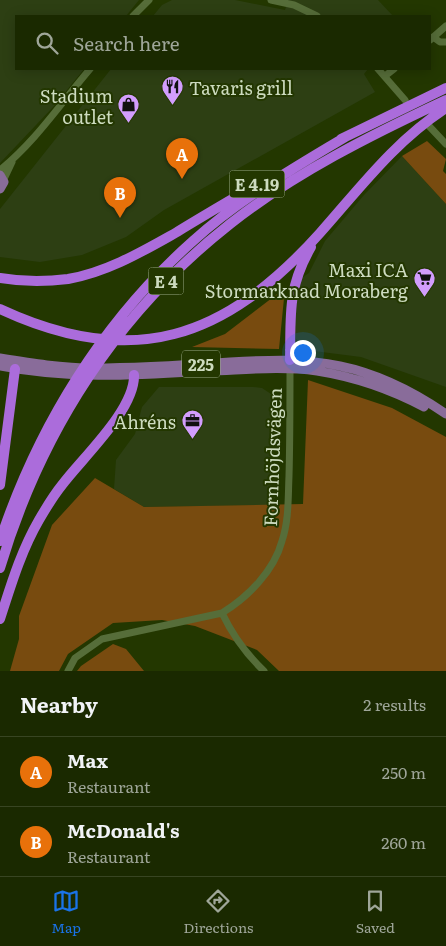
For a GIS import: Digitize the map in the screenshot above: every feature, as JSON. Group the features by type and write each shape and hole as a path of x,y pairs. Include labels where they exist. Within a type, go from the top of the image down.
{"highway":[{"name":"E 4","path":"0,541 9,512 28,466 52,419 92,354 126,310 161,271 187,246 228,212 283,174 347,136 446,88"},
{"name":"E 4","path":"0,568 18,514 36,469 69,407 103,355 133,317 169,278 230,224 310,170 364,140 446,100"},
{"path":"0,309 47,329 82,337 137,340 167,336 192,329 223,315 257,293 319,234 390,153 446,108"},
{"name":"E 4.19","path":"0,278 35,282 52,281 103,269 132,256 274,174 347,136"},
{"path":"306,361 298,357 290,360 290,315 293,289 302,265 319,234"},
{"path":"0,485 16,369"},
{"path":"0,619 16,571 38,520 62,485 111,426 124,406 132,387 134,375"}],"main road":[{"path":"0,189 4,185 2,177"},
{"name":"225","path":"0,358 134,375 290,360"},
{"name":"225","path":"0,366 57,374 111,372 126,367 290,360 371,383 407,398 446,420"},
{"path":"306,361 340,366 374,376 406,389 446,414"},
{"path":"16,369 28,363"},
{"path":"126,367 134,375"}],"street":[{"path":"135,15 144,0"},
{"path":"135,15 150,0"},
{"path":"271,0 294,5 315,15"},
{"path":"431,39 446,26"},
{"path":"431,39 446,42"},
{"path":"2,177 14,159 89,70"},
{"path":"379,70 406,100"},
{"path":"385,76 393,70"},
{"path":"429,126 446,144"},
{"path":"0,170 14,159"},
{"name":"Fornhöjdsvägen","path":"68,671 75,658 102,640 222,613 262,579 282,542 288,515 290,360"},
{"path":"222,613 237,641 264,671"}],"shaded area":[{"path":"0,0 139,0 127,15 15,15 15,70 83,70 54,106 0,163"},
{"path":"172,0 235,0 285,10 288,0 378,0 392,15 154,15 162,5"},
{"path":"110,70 367,70 364,74 375,92 164,210 126,237 82,255 40,262 0,257 0,209"},
{"path":"427,141 446,159 443,171 446,174 446,204 402,156"},
{"path":"402,156 446,204 446,387 361,357 306,350 296,339 294,311 300,279 309,273 325,241 364,195"},
{"path":"285,288 279,349 192,347 225,334"},
{"path":"308,380 392,408 446,437 446,671 279,671 257,650 195,626 162,620 113,623 68,654 59,671 10,671 19,639 19,616 52,525 95,478 144,507 303,504"},
{"path":"159,387 253,387 262,388 271,394 276,494 272,505 144,507 114,489 116,460 135,434 142,407"},
{"path":"113,644 126,649 144,671 77,671 81,666"}],"place":[{"name":"Tavaris grill","path":"173,106"},
{"name":"Stadium outlet","path":"129,124"},
{"name":"Max","path":"182,179"},
{"name":"McDonald's","path":"120,218"},
{"name":"Maxi ICA Stormarknad Moraberg","path":"424,298"},
{"name":"Ahréns","path":"192,440"}]}
